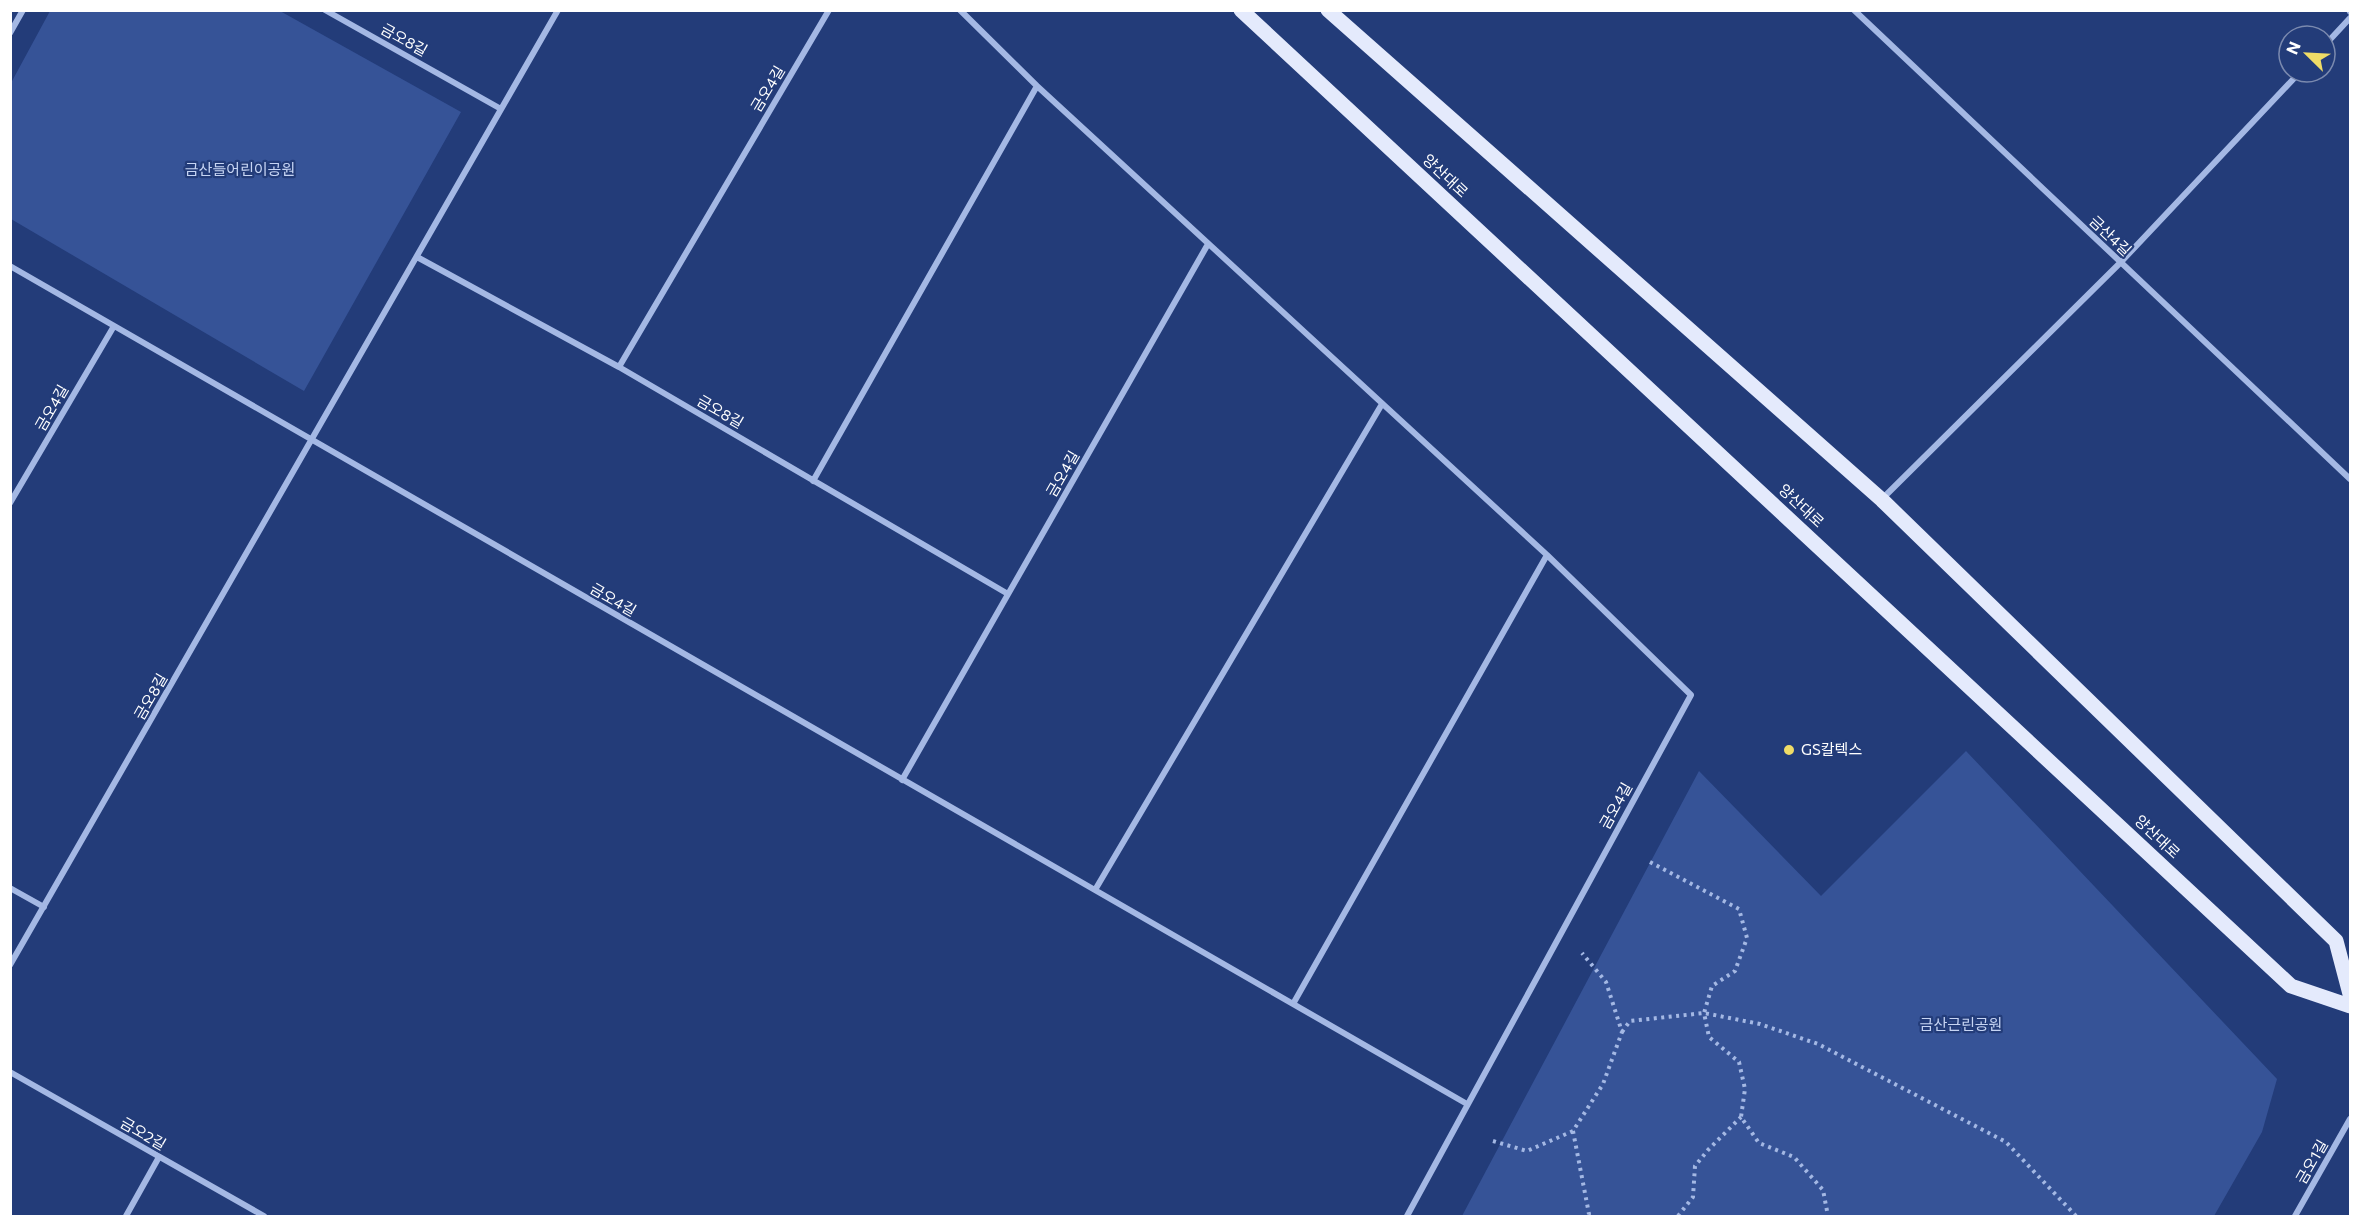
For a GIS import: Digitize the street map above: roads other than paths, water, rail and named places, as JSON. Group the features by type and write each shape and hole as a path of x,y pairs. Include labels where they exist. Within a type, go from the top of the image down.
{"main road":[{"name":"양산대로","path":"1241,10 2291,986 2350,1006"},
{"path":"1328,10 1882,500 2336,941 2350,994"}],"street":[{"path":"10,33 23,10"},
{"name":"금오8길","path":"326,10 501,109"},
{"name":"금오8길","path":"10,965 558,10"},
{"name":"금오4길","path":"619,367 829,10"},
{"name":"금오4길","path":"960,10 1037,86 1547,555 1691,695 1407,1216"},
{"name":"금산4길","path":"1854,10 2350,479"},
{"path":"10,15 18,19"},
{"path":"2337,32 2350,18"},
{"path":"1882,500 2121,262 2289,84"},
{"path":"813,481 1037,86"},
{"name":"금오4길","path":"902,780 1208,244"},
{"name":"금오8길","path":"417,256 619,367 1008,594"},
{"path":"10,266 312,440"},
{"name":"금오4길","path":"10,503 114,326"},
{"path":"1095,890 1382,404"},
{"name":"금오4길","path":"312,440 1467,1104"},
{"path":"1293,1004 1547,555"},
{"path":"10,888 44,907"},
{"name":"금오2길","path":"10,1072 264,1216"},
{"name":"금오1길","path":"2295,1216 2350,1119"},
{"path":"126,1216 159,1157"}],"place":[{"name":"GS칼텍스","path":"1789,750"}],"park label":[{"name":"금산들어린이공원","path":"240,170"},
{"name":"금산근린공원","path":"1961,1025"}]}
